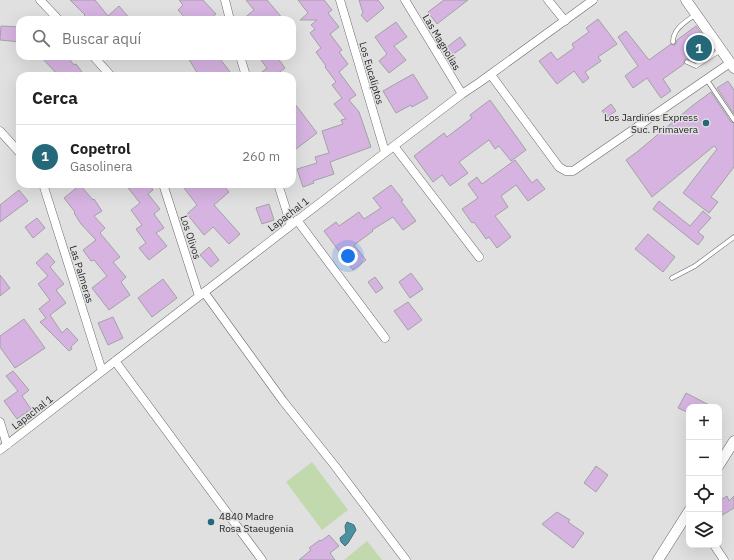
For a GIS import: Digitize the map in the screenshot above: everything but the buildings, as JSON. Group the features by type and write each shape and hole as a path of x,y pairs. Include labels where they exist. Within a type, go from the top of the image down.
{"street":[{"path":"40,0 55,16"},
{"path":"225,0 229,16"},
{"name":"Los Eucaliptos","path":"340,0 385,152"},
{"name":"Las Magnolias","path":"405,0 462,94"},
{"path":"548,0 565,21"},
{"name":"Lapachal 1","path":"3,447 385,152 462,94 491,75 593,0"},
{"path":"491,75 559,167 569,172 573,171 706,80 732,66 686,0"},
{"path":"97,60 107,72"},
{"path":"241,60 245,72"},
{"path":"0,131 16,149"},
{"path":"394,146 479,257"},
{"name":"Las Palmeras","path":"44,188 102,371"},
{"name":"Los Olivos","path":"165,188 202,294 406,560"},
{"path":"280,188 294,222 385,338"},
{"path":"115,361 262,560"},
{"path":"0,422 3,447"},
{"path":"722,460 734,441"},
{"path":"658,560 686,517"},
{"path":"716,548 724,560"}],"lane":[{"path":"673,42 673,36 676,30 696,14"},
{"path":"687,62 696,66 721,50"},
{"path":"706,80 734,120"},
{"path":"672,278 695,266 734,237"}],"green space":[{"path":"312,462 348,510 322,530 286,482"},
{"path":"367,541 382,560 344,560"}],"water":[{"path":"347,522 354,525 356,530 345,546 341,542 340,538 346,533 345,526"}],"place":[{"name":"Copetrol","path":"699,48"},
{"name":"Los Jardines Express Suc. Primavera","path":"706,123"},
{"name":"4840 Madre Rosa Staeugenia","path":"211,522"}]}
